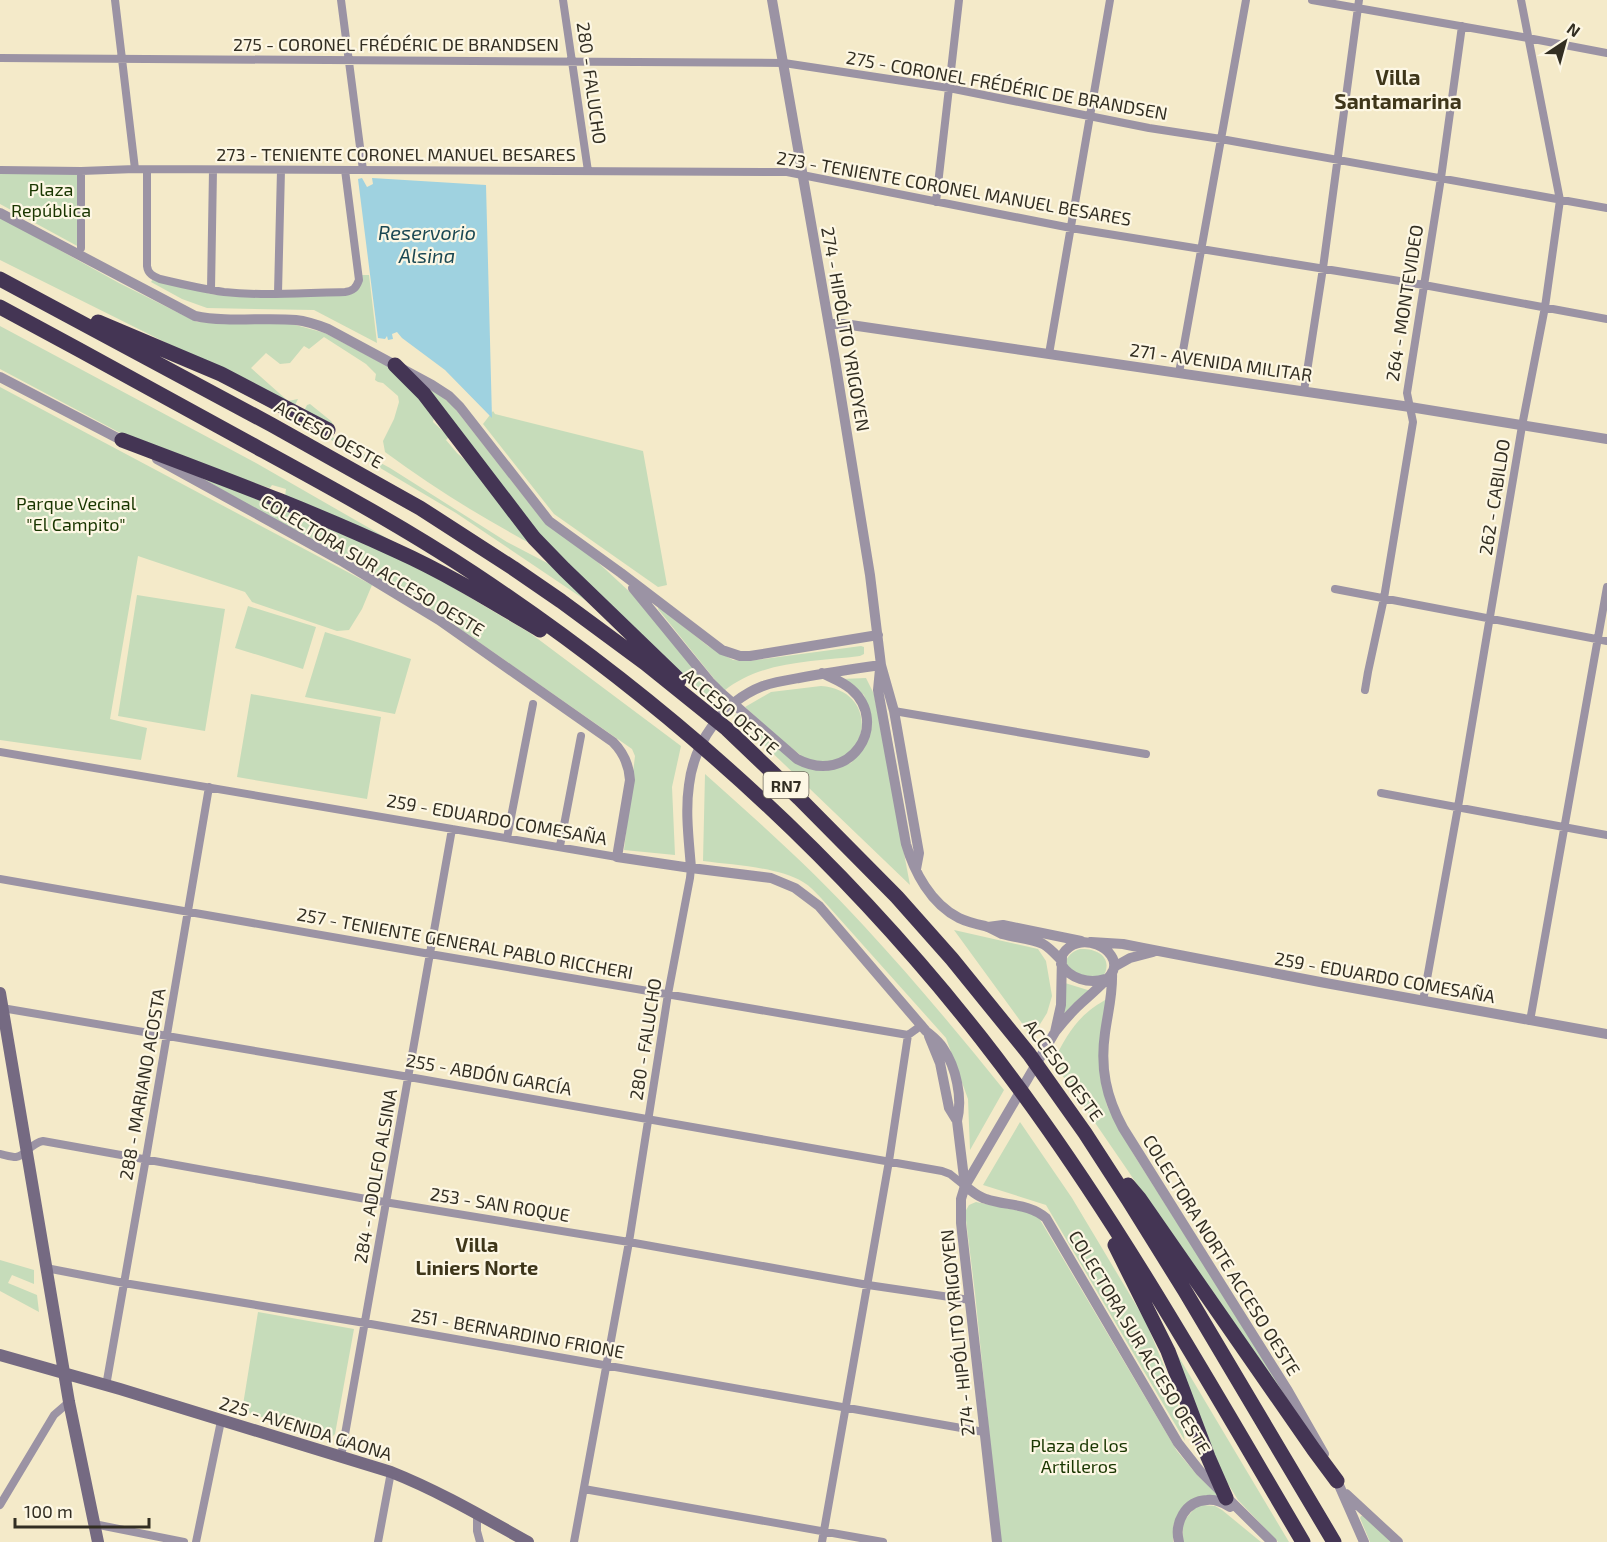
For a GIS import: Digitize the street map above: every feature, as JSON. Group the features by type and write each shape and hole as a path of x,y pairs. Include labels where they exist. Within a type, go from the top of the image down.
{"highway":[{"path":"7,282 221,374 328,430"},
{"name":"ACCESO OESTE","path":"7,282 341,463 456,530 608,635 727,729 897,897 952,959 1029,1054 1085,1133 1185,1291 1334,1542"},
{"name":"RN7","path":"0,307 385,518 473,573 617,676 687,733 793,828 878,917 933,979 983,1040 1044,1123 1166,1310 1303,1542"},
{"path":"395,365 424,394 534,538 657,657 727,729"},
{"path":"122,440 272,498 397,551 453,580 617,676"},
{"path":"1085,1133 1139,1198 1339,1486"},
{"path":"1084,1183 1168,1351 1226,1498"}],"main road":[{"path":"0,993 64,1375 98,1542"},
{"name":"225 - AVENIDA GAONA","path":"0,1355 391,1472 477,1513 528,1542"}],"street":[{"path":"115,0 135,169"},
{"path":"341,0 363,170"},
{"name":"280 - FALUCHO","path":"563,0 588,171"},
{"name":"274 - HIPÓLITO YRIGOYEN","path":"772,0 829,324 870,575 881,665 894,711 919,853 916,868"},
{"path":"936,202 959,0"},
{"path":"1049,354 1110,0"},
{"path":"1179,373 1246,0"},
{"path":"1312,0 1358,4 1607,53"},
{"name":"262 - CABILDO","path":"1423,1001 1522,426 1545,308 1560,200 1521,0"},
{"path":"1304,391 1323,268 1358,4"},
{"name":"264 - MONTEVIDEO","path":"1365,690 1384,598 1413,422 1407,393 1462,26"},
{"name":"275 - CORONEL FRÉDÉRIC DE BRANDSEN","path":"0,58 784,63 949,88 1149,128 1338,159 1607,208"},
{"name":"273 - TENIENTE CORONEL MANUEL BESARES","path":"0,170 787,172 1071,228 1424,285 1607,320"},
{"path":"147,170 147,270 152,275 160,279 211,290 278,293 355,289 359,280 345,170"},
{"path":"211,290 213,170"},
{"path":"278,293 281,170"},
{"path":"81,171 81,248"},
{"path":"0,213 195,316 210,319 307,322 328,329 449,396 471,420 549,521 715,645 732,654 759,655 878,635"},
{"name":"271 - AVENIDA MILITAR","path":"829,324 844,324 1304,391 1607,439"},
{"name":"COLECTORA SUR ACCESO OESTE","path":"0,377 122,440 340,560 468,639 613,742 621,750 630,772 617,856"},
{"path":"621,573 720,692 797,759 816,766 834,765 849,758 862,744 867,724 866,714 856,695 822,673"},
{"path":"1530,1021 1564,827 1603,640 1607,587"},
{"path":"1335,589 1603,640"},
{"name":"280 - FALUCHO","path":"574,1542 629,1242 668,994 690,878 688,788 695,758 708,732 728,709 763,686 822,673 881,665"},
{"name":"274 - HIPÓLITO YRIGOYEN","path":"881,665 878,690 906,843 929,893 938,903"},
{"path":"507,838 533,704"},
{"path":"894,711 1146,754"},
{"path":"560,846 582,736"},
{"name":"259 - EDUARDO COMESAÑA","path":"0,752 617,856 771,878 807,896 819,906 924,1028"},
{"name":"288 - MARIANO ACOSTA","path":"106,1386 209,787"},
{"path":"1381,793 1607,835"},
{"name":"284 - ADOLFO ALSINA","path":"341,1457 452,829"},
{"name":"257 - TENIENTE GENERAL PABLO RICCHERI","path":"0,879 908,1035"},
{"name":"259 - EDUARDO COMESAÑA","path":"938,903 960,919 1001,933 1038,942 1061,962"},
{"name":"259 - EDUARDO COMESAÑA","path":"987,927 1003,925 1086,942 1123,944 1607,1034"},
{"path":"965,1186 1053,1035 1110,973 1114,961 1100,946 1086,942 1073,944 1065,950 1061,962 1061,1005 1053,1035"},
{"name":"259 - EDUARDO COMESAÑA","path":"1110,973 1136,956 1156,951"},
{"path":"1061,962 1070,974 1084,980 1091,981 1110,973"},
{"name":"COLECTORA NORTE ACCESO OESTE","path":"1110,973 1113,989 1105,1035 1104,1062 1106,1089 1113,1109 1317,1440 1364,1542"},
{"name":"255 - ABDÓN GARCÍA","path":"2,1008 942,1170 965,1186"},
{"path":"822,1542 868,1285 908,1035 924,1028"},
{"name":"274 - HIPÓLITO YRIGOYEN","path":"924,1028 940,1063 949,1108 957,1121 965,1186 961,1199 961,1223 997,1542"},
{"name":"253 - SAN ROQUE","path":"0,1154 16,1157 34,1143 43,1141 868,1285 970,1300"},
{"name":"COLECTORA SUR ACCESO OESTE","path":"965,1186 984,1199 1027,1208 1041,1213 1046,1218 1178,1443 1200,1472 1272,1542"},
{"name":"251 - BERNARDINO FRIONE","path":"46,1268 984,1432"},
{"path":"0,1505 54,1415 69,1402"},
{"path":"196,1542 221,1421"},
{"path":"378,1542 391,1472"},
{"path":"1339,1486 1398,1542"},
{"path":"584,1489 883,1542"},
{"path":"1179,1542 1177,1531 1179,1520 1194,1503 1214,1500 1245,1516"},
{"path":"477,1513 477,1531 480,1542"},
{"path":"94,1524 184,1542"}],"green space":[{"name":"Plaza República","path":"0,170 81,171 81,248 0,204"},
{"path":"0,217 119,283 197,322 292,324 325,333 389,367 435,414 433,422 450,436 446,440 465,460 467,458 533,545 457,501 385,452 383,441 394,419 399,402 398,396 383,383 375,380 376,374 366,364 324,337 309,349 304,346 290,363 280,364 266,353 251,368 288,401 298,399 295,405 304,411 310,404 331,421 335,427 331,430 229,374 0,260"},
{"path":"361,275 369,275 377,343 314,310 207,308 182,299 151,282 153,279 211,294 229,296 345,295"},
{"path":"0,326 256,463 425,560 285,497 286,489 272,485 270,488 263,486 126,436 0,369"},
{"path":"208,375 280,409 390,468 507,542 551,565 606,614 456,513 350,450"},
{"path":"424,386 439,394 453,406 540,517 591,556 632,594 718,695 712,701 627,625 535,535"},
{"name":"Parque Vecinal \"El Campito\"","path":"0,387 372,585 362,609 349,630 337,631 252,602 245,592 138,556 110,719 147,728 141,760 0,740"},
{"path":"493,411 495,414 643,451 667,585 658,587 554,514 483,424"},
{"path":"193,473 371,546 434,576 530,633 681,746 672,787 675,855 624,850 635,756 632,749 430,608"},
{"path":"137,595 225,609 205,731 118,716"},
{"path":"248,606 316,627 303,669 235,648"},
{"path":"659,607 708,646 733,660 748,661 861,646 864,647 864,654 772,668 755,673 724,691 658,609"},
{"path":"325,632 411,659 395,714 305,697"},
{"path":"866,678 874,694 910,885 734,716 739,711 803,766 825,771 851,763 866,743 872,721 864,695 841,679"},
{"path":"821,686 841,691 854,701 860,714 862,729 857,743 848,754 835,761 818,761 804,757 775,735 745,707 771,692"},
{"path":"251,694 381,717 367,799 237,777"},
{"path":"705,774 787,848 845,906 918,986 1004,1090 970,1150 968,1099 946,1038 821,898 806,884 781,873 755,867 703,861"},
{"path":"954,930 1038,949 1046,961 1052,996 1047,1013 1032,1037"},
{"path":"1080,949 1093,950 1102,955 1107,964 1103,977 1080,975 1069,970 1067,959"},
{"path":"1065,983 1091,991 1062,1017"},
{"path":"1109,998 1101,1075 1107,1106 1134,1155 1283,1389 1316,1448 1053,1062 1075,1025 1089,1011"},
{"path":"1020,1122 1072,1198 1145,1320 1176,1395 1185,1441 1046,1205 983,1185"},
{"name":"Plaza de los Artilleros","path":"976,1202 1031,1213 1039,1218 1177,1451 1219,1496 1180,1510 1173,1526 1173,1542 1001,1542 965,1212 969,1205"},
{"path":"0,1260 34,1270 34,1284 12,1275 8,1283 37,1295 39,1312 0,1291"},
{"path":"258,1312 354,1329 335,1434 331,1438 242,1411"},
{"path":"1177,1354 1289,1542 1278,1542 1238,1500 1215,1463 1175,1357"},
{"path":"1201,1505 1215,1506 1222,1510 1261,1542 1183,1542 1183,1522 1195,1508"},
{"path":"1361,1516 1363,1516 1393,1542 1370,1542"}],"water":[{"name":"Reservorio Alsina","path":"362,178 367,187 373,184 372,178 486,185 492,418 445,370 397,332 392,334 393,339 388,340 387,336 385,339 378,338 358,179"}],"district":[{"name":"Villa Santamarina","path":"1398,88"},
{"name":"Villa Liniers Norte","path":"477,1256"}]}
